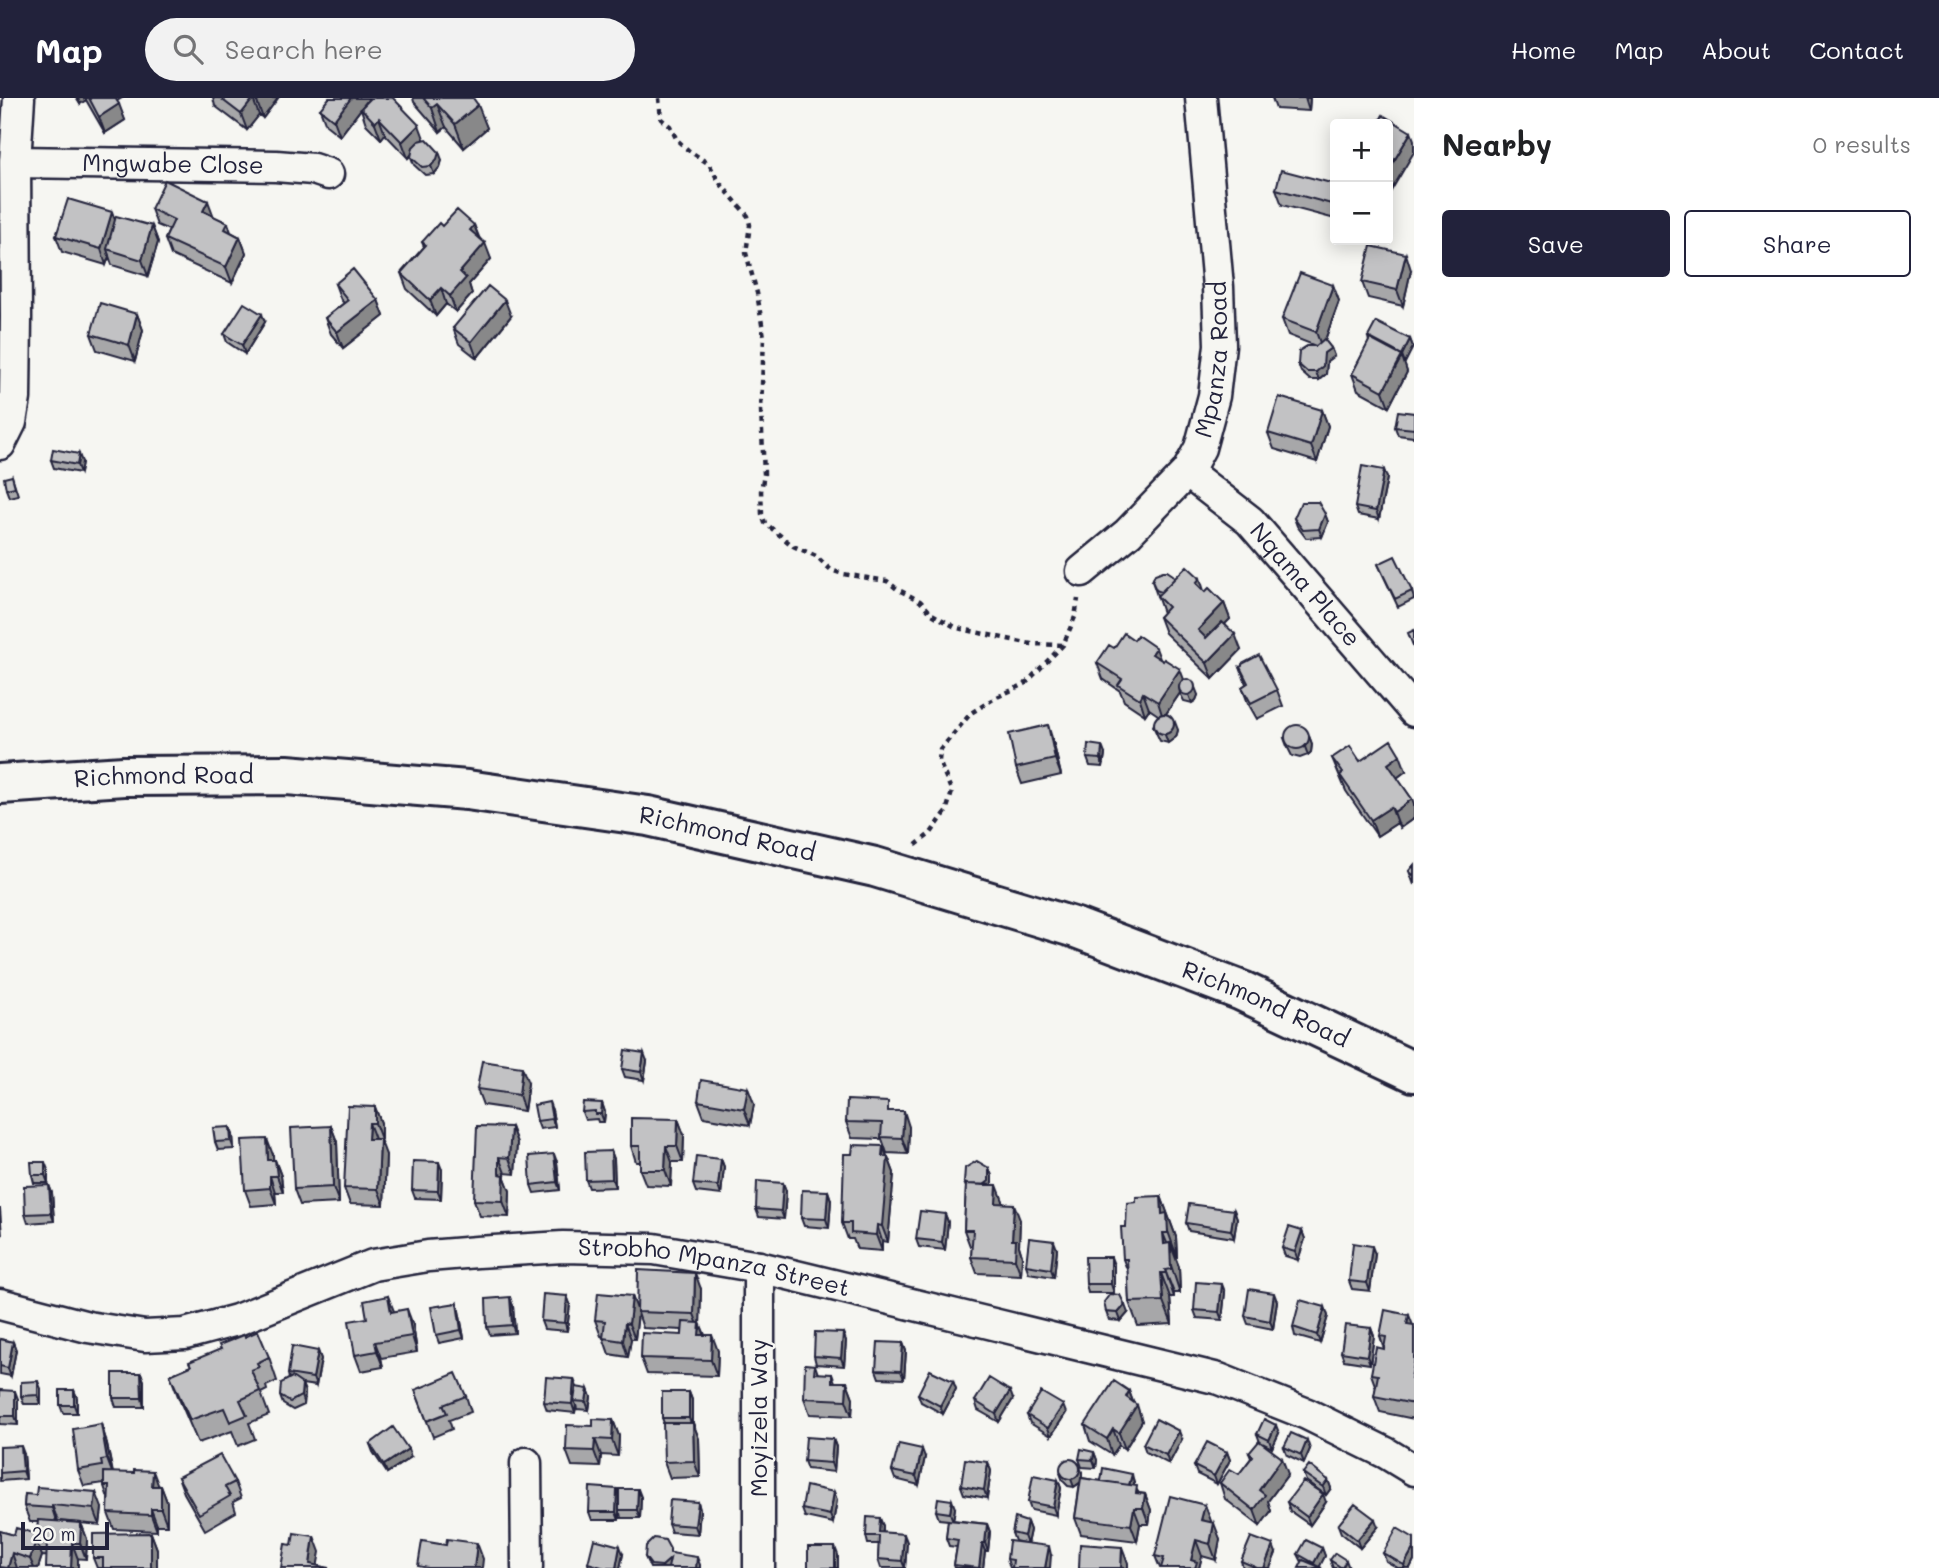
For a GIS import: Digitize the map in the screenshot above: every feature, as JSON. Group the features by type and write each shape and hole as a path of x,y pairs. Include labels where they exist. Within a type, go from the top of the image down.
{"highway":[{"name":"Richmond Road","path":"0,784 124,776 287,775 467,790 648,816 875,867 1076,928 1242,991 1414,1072"}],"street":[{"path":"0,444 11,422 15,398 15,162 19,98"},
{"name":"Mpanza Road","path":"1082,571 1128,533 1187,471 1200,448 1214,396 1220,345 1218,287 1201,98"},
{"name":"Mngwabe Close","path":"15,162 276,166 313,169 328,174"},
{"name":"Nqama Place","path":"1187,471 1250,521 1414,711"},
{"name":"Strobho Mpanza Street","path":"0,1304 88,1327 145,1336 185,1335 237,1320 373,1265 428,1256 563,1247 654,1249 758,1267 1219,1378 1307,1414 1414,1469"},
{"name":"Moyizela Way","path":"758,1267 759,1568"},
{"path":"526,1463 527,1568"}],"path":[{"path":"659,98 662,119 670,126 677,140 709,164 719,182 748,216 750,225 746,253 757,293 764,337 761,411 764,474 761,491 765,523 793,546 817,556 831,570 887,581 920,601 932,614 957,628 1031,644 1063,645"},
{"path":"875,867 931,833 946,812 951,792 939,761 940,750 953,733 971,713 1025,684 1063,645 1075,617 1082,571"}],"building":[{"path":"89,98 115,98 119,104 99,117"},
{"path":"220,98 260,98 257,102 253,99 241,114"},
{"path":"329,98 351,98 334,120 320,109"},
{"path":"371,98 393,98 419,125 402,142 379,118 375,123 361,108"},
{"path":"423,98 473,98 478,105 455,124 437,104 432,108"},
{"path":"1393,121 1411,132 1393,163"},
{"path":"427,139 439,152 431,166 422,167 411,157 413,147 419,141"},
{"path":"1281,170 1330,183 1330,204 1276,189"},
{"path":"165,180 208,201 203,211 228,223 225,229 240,237 226,267 165,239 174,220 151,209"},
{"path":"68,199 112,212 101,249 56,236"},
{"path":"457,210 474,225 470,230 485,243 460,272 466,278 450,296 441,288 430,300 401,273 426,245 422,242 439,223 442,226"},
{"path":"116,216 152,226 142,260 107,249"},
{"path":"1371,246 1406,254 1397,290 1362,282"},
{"path":"353,269 378,300 337,332 325,318 348,300 335,284"},
{"path":"1300,273 1333,285 1316,332 1282,319"},
{"path":"488,286 505,300 471,342 453,328"},
{"path":"100,303 137,314 129,345 91,334"},
{"path":"244,303 262,314 242,345 224,334"},
{"path":"1376,322 1410,339 1402,355 1368,337"},
{"path":"1324,339 1331,348 1324,353 1323,366 1316,372 1307,372 1298,364 1299,351 1307,346 1316,346"},
{"path":"1370,339 1402,356 1383,391 1352,374"},
{"path":"1279,397 1322,410 1311,446 1268,433"},
{"path":"1398,411 1414,413 1414,429 1395,427"},
{"path":"53,449 79,454 77,465 51,460"},
{"path":"1362,466 1384,470 1376,511 1355,507"},
{"path":"12,476 15,487 6,489 4,478"},
{"path":"1301,502 1318,502 1325,514 1319,529 1303,530 1294,518"},
{"path":"1395,556 1412,591 1395,599 1378,564"},
{"path":"1187,566 1200,578 1196,583 1205,592 1209,588 1224,603 1198,630 1206,638 1222,622 1235,634 1207,663 1159,617 1168,607 1157,596"},
{"path":"1163,571 1173,575 1174,579 1161,592 1156,590 1152,581 1155,574"},
{"path":"1414,630 1414,648 1408,633"},
{"path":"1124,633 1134,640 1137,635 1156,648 1152,654 1180,669 1158,702 1143,693 1140,699 1118,685 1122,679 1097,663 1109,645 1114,648"},
{"path":"1259,655 1277,690 1251,703 1242,687 1248,683 1240,667"},
{"path":"1187,679 1195,687 1187,695 1179,687"},
{"path":"1164,714 1171,717 1174,724 1171,731 1164,734 1157,731 1154,724 1157,717"},
{"path":"1048,725 1055,759 1016,768 1009,734"},
{"path":"1297,725 1306,728 1309,737 1306,746 1297,749 1288,746 1285,737 1288,728"},
{"path":"1391,740 1400,755 1388,764 1412,799 1394,812 1391,807 1371,820 1340,775 1343,773 1332,758 1350,746 1360,761"},
{"path":"1088,744 1102,746 1101,759 1087,758"},
{"path":"625,1050 644,1053 641,1072 622,1069"},
{"path":"482,1061 522,1067 519,1095 477,1089"},
{"path":"701,1080 748,1088 744,1109 698,1101"},
{"path":"847,1100 888,1102 888,1111 904,1111 902,1138 881,1137 882,1123 846,1122"},
{"path":"549,1102 552,1119 537,1121 534,1105"},
{"path":"583,1102 602,1103 601,1114 595,1114 595,1111 582,1112"},
{"path":"348,1106 375,1107 375,1123 369,1123 368,1139 380,1139 378,1189 344,1188"},
{"path":"631,1118 678,1119 677,1146 666,1146 665,1170 640,1170 640,1146 631,1146"},
{"path":"331,1126 333,1187 294,1189 291,1128"},
{"path":"477,1126 511,1127 509,1158 499,1157 499,1174 504,1175 503,1201 474,1200"},
{"path":"230,1127 231,1141 215,1142 213,1128"},
{"path":"267,1139 268,1160 275,1160 277,1176 270,1176 270,1188 245,1190 242,1140"},
{"path":"853,1145 883,1146 882,1156 888,1157 882,1226 877,1225 876,1235 851,1233 851,1223 842,1223 844,1154 852,1154"},
{"path":"611,1151 612,1179 586,1180 585,1152"},
{"path":"554,1154 557,1182 531,1185 529,1156"},
{"path":"696,1156 721,1159 718,1186 693,1184"},
{"path":"413,1161 439,1162 438,1191 412,1190"},
{"path":"977,1161 989,1168 989,1181 984,1185 964,1183 965,1168"},
{"path":"31,1162 45,1162 45,1175 32,1175"},
{"path":"757,1181 783,1183 781,1211 756,1209"},
{"path":"966,1184 997,1185 996,1203 1014,1204 1012,1240 1016,1240 1015,1259 971,1257 973,1230 964,1230"},
{"path":"49,1185 51,1213 25,1214 24,1186"},
{"path":"802,1190 828,1191 826,1219 801,1218"},
{"path":"1161,1196 1162,1214 1167,1213 1168,1233 1163,1233 1164,1244 1170,1243 1171,1269 1161,1273 1163,1301 1129,1302 1127,1259 1123,1259 1121,1227 1126,1227 1127,1203 1136,1202 1136,1197"},
{"path":"1189,1204 1234,1210 1231,1230 1186,1223"},
{"path":"920,1211 945,1214 942,1242 916,1239"},
{"path":"1289,1227 1302,1231 1295,1252 1282,1248"},
{"path":"1029,1238 1054,1241 1051,1269 1026,1265"},
{"path":"1353,1243 1372,1246 1367,1283 1349,1281"},
{"path":"1085,1257 1111,1257 1111,1284 1086,1284"},
{"path":"638,1270 695,1273 694,1314 637,1312"},
{"path":"1196,1282 1222,1284 1219,1312 1194,1310"},
{"path":"1249,1289 1274,1293 1270,1321 1245,1316"},
{"path":"598,1293 632,1296 629,1324 625,1323 623,1341 603,1338 605,1321 595,1320"},
{"path":"543,1294 567,1296 565,1323 541,1321"},
{"path":"1110,1294 1120,1295 1125,1305 1118,1313 1106,1312 1104,1302"},
{"path":"388,1296 391,1312 407,1309 412,1336 375,1342 377,1351 355,1355 349,1321 367,1318 364,1301"},
{"path":"510,1297 512,1325 487,1327 486,1299"},
{"path":"1300,1300 1325,1307 1317,1335 1293,1327"},
{"path":"457,1303 461,1330 436,1335 431,1307"},
{"path":"1385,1310 1409,1315 1407,1324 1414,1325 1414,1363 1411,1378 1414,1378 1414,1404 1374,1396 1378,1375 1371,1374 1376,1347 1384,1349 1386,1337 1380,1336"},
{"path":"683,1322 700,1323 699,1335 712,1335 711,1360 641,1358 642,1333 682,1335"},
{"path":"1345,1325 1371,1328 1367,1356 1341,1352"},
{"path":"258,1331 269,1357 257,1363 259,1367 251,1370 260,1391 240,1400 247,1415 230,1422 224,1408 190,1420 170,1375 191,1366 189,1362 221,1349 219,1345"},
{"path":"815,1332 843,1333 841,1358 814,1356"},
{"path":"0,1339 13,1342 8,1368 0,1366"},
{"path":"878,1342 903,1343 901,1371 876,1370"},
{"path":"292,1346 318,1351 313,1378 288,1374"},
{"path":"805,1364 815,1365 814,1373 832,1374 832,1382 847,1382 846,1400 804,1398"},
{"path":"930,1370 953,1381 940,1406 918,1394"},
{"path":"113,1373 141,1373 142,1398 113,1398"},
{"path":"456,1373 466,1396 443,1405 447,1413 427,1421 415,1390"},
{"path":"292,1377 302,1384 301,1396 290,1402 280,1396 281,1383"},
{"path":"546,1377 574,1379 572,1404 544,1402"},
{"path":"989,1378 1010,1391 996,1414 975,1401"},
{"path":"38,1381 38,1395 21,1396 21,1382"},
{"path":"1114,1381 1129,1391 1126,1397 1137,1405 1119,1433 1113,1429 1107,1439 1085,1425"},
{"path":"576,1387 588,1389 586,1402 574,1401"},
{"path":"0,1390 15,1391 15,1416 0,1416"},
{"path":"60,1390 74,1390 74,1405 60,1405"},
{"path":"662,1392 689,1392 689,1418 662,1418"},
{"path":"1041,1392 1063,1405 1048,1428 1027,1415"},
{"path":"593,1419 613,1420 612,1440 595,1439 594,1451 566,1450 567,1425 593,1426"},
{"path":"1156,1419 1179,1431 1166,1455 1143,1444"},
{"path":"1264,1419 1276,1425 1269,1440 1257,1434"},
{"path":"663,1423 693,1423 694,1461 664,1462"},
{"path":"101,1424 107,1459 101,1460 102,1466 78,1470 73,1429"},
{"path":"393,1427 408,1449 384,1465 370,1444"},
{"path":"1291,1433 1307,1440 1301,1455 1284,1447"},
{"path":"806,1437 833,1439 831,1463 804,1461"},
{"path":"1259,1441 1282,1458 1259,1490 1265,1495 1254,1510 1220,1483 1230,1469 1239,1474 1253,1456 1249,1453"},
{"path":"1207,1442 1227,1452 1214,1476 1194,1466"},
{"path":"899,1444 922,1449 916,1476 892,1471"},
{"path":"21,1446 23,1471 0,1473 0,1447"},
{"path":"1081,1449 1094,1452 1093,1460 1079,1459"},
{"path":"220,1455 235,1482 225,1487 230,1496 199,1514 178,1477"},
{"path":"965,1459 988,1462 984,1490 961,1486"},
{"path":"1070,1459 1077,1462 1080,1469 1077,1476 1070,1479 1063,1476 1060,1469 1063,1462"},
{"path":"1309,1465 1328,1480 1323,1487 1303,1473"},
{"path":"1103,1468 1132,1474 1129,1485 1101,1481"},
{"path":"134,1470 153,1471 152,1486 161,1486 161,1509 151,1509 151,1515 108,1513 109,1486 104,1486 104,1472 134,1473"},
{"path":"1033,1475 1058,1480 1053,1507 1028,1502"},
{"path":"1081,1478 1137,1486 1136,1493 1145,1494 1143,1508 1134,1508 1131,1525 1075,1518"},
{"path":"1303,1481 1323,1494 1307,1517 1287,1502"},
{"path":"806,1486 834,1492 830,1515 802,1509"},
{"path":"37,1487 96,1492 94,1509 52,1505 52,1508 24,1506 25,1494 36,1495"},
{"path":"590,1487 617,1489 616,1512 589,1512"},
{"path":"619,1489 638,1489 637,1510 619,1510"},
{"path":"1170,1496 1205,1505 1201,1520 1214,1523 1210,1544 1196,1540 1191,1560 1197,1562 1195,1568 1161,1568 1164,1558 1155,1556"},
{"path":"938,1498 952,1500 950,1513 936,1511"},
{"path":"670,1500 698,1502 695,1526 668,1524"},
{"path":"1355,1504 1375,1519 1357,1540 1338,1525"},
{"path":"867,1517 880,1518 879,1532 904,1534 902,1561 878,1559 879,1536 866,1536"},
{"path":"1015,1518 1027,1522 1024,1536 1012,1533"},
{"path":"38,1520 81,1523 80,1543 72,1543 71,1568 46,1568 47,1540 36,1540 30,1559 12,1553 8,1568 0,1567 0,1531 14,1535 16,1528 37,1534"},
{"path":"948,1520 987,1524 979,1568 954,1565 958,1540 946,1538"},
{"path":"1397,1528 1414,1538 1414,1547 1404,1565 1383,1553"},
{"path":"151,1533 151,1568 103,1568 103,1558 93,1558 93,1534"},
{"path":"294,1533 314,1536 310,1564 329,1568 281,1568 285,1544 292,1545"},
{"path":"1251,1537 1273,1545 1264,1568 1241,1561"},
{"path":"654,1538 665,1540 670,1553 697,1557 696,1568 668,1568 670,1559 662,1566 651,1565 645,1557 646,1546"},
{"path":"447,1539 477,1543 474,1568 418,1566 422,1541 446,1545"},
{"path":"594,1539 620,1546 616,1568 588,1563"},
{"path":"1306,1540 1322,1548 1314,1563 1298,1554"},
{"path":"1009,1541 1049,1546 1045,1568 1012,1568 1013,1560 1007,1559"},
{"path":"1080,1544 1122,1547 1121,1568 1079,1568"},
{"path":"808,1547 835,1547 835,1568 808,1568"},
{"path":"1335,1553 1346,1560 1342,1568 1330,1560"},
{"path":"1303,1560 1322,1568 1299,1568"}]}
